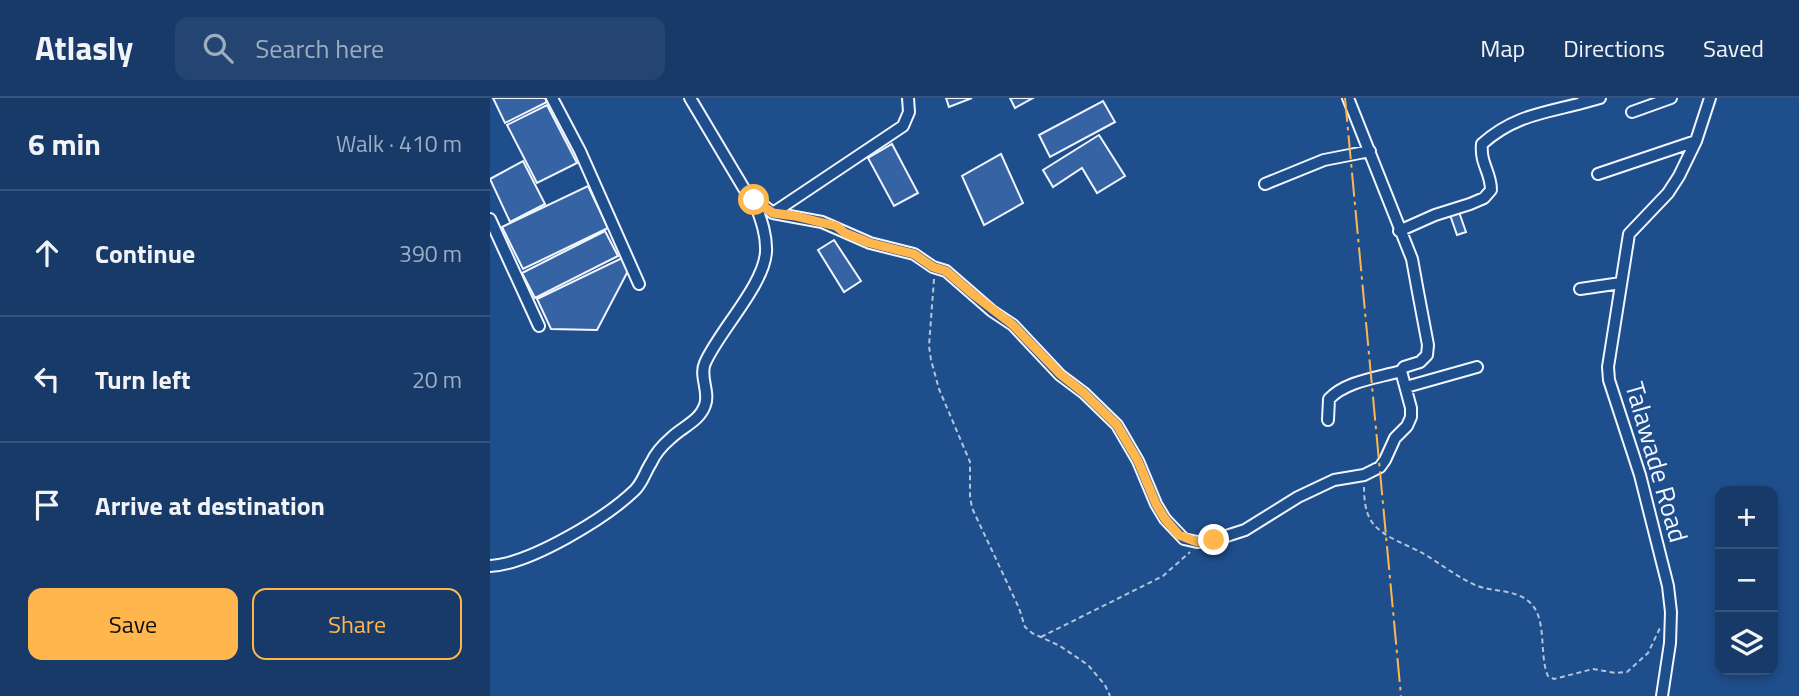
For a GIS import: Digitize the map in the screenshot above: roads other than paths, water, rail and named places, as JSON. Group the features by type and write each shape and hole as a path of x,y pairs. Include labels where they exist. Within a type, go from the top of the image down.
{"street":[{"path":"552,98 580,151 639,284"},
{"path":"690,98 746,192 754,200 773,213 836,226 845,233 870,243 914,254 922,261 946,271 1013,325 1060,374 1117,425 1138,461 1156,504 1165,519 1184,539 1197,542 1214,540 1245,530 1334,480 1371,473 1385,460 1395,438 1407,426 1411,408 1401,372"},
{"path":"773,213 903,126 909,112 908,98"},
{"path":"1328,420 1329,399 1338,391 1353,384 1401,372 1427,355 1428,345 1412,259 1348,98"},
{"path":"1399,231 1484,198 1491,190 1491,178 1480,157 1482,144 1495,132 1527,116 1583,100 1600,98"},
{"path":"1632,112 1671,98"},
{"name":"Talawade Road","path":"1662,696 1670,643 1668,586 1640,475 1609,380 1608,367 1629,234 1668,193 1679,176 1696,141 1710,98"},
{"path":"1598,174 1696,141"},
{"path":"1265,184 1324,160 1370,151"},
{"path":"490,566 516,562 561,541 604,513 635,490 645,478 651,461 670,438 701,413 706,404 703,366 754,286 766,254 765,234 754,200"},
{"path":"490,219 539,326"},
{"path":"1580,289 1621,283"},
{"path":"1406,387 1477,367"}]}
